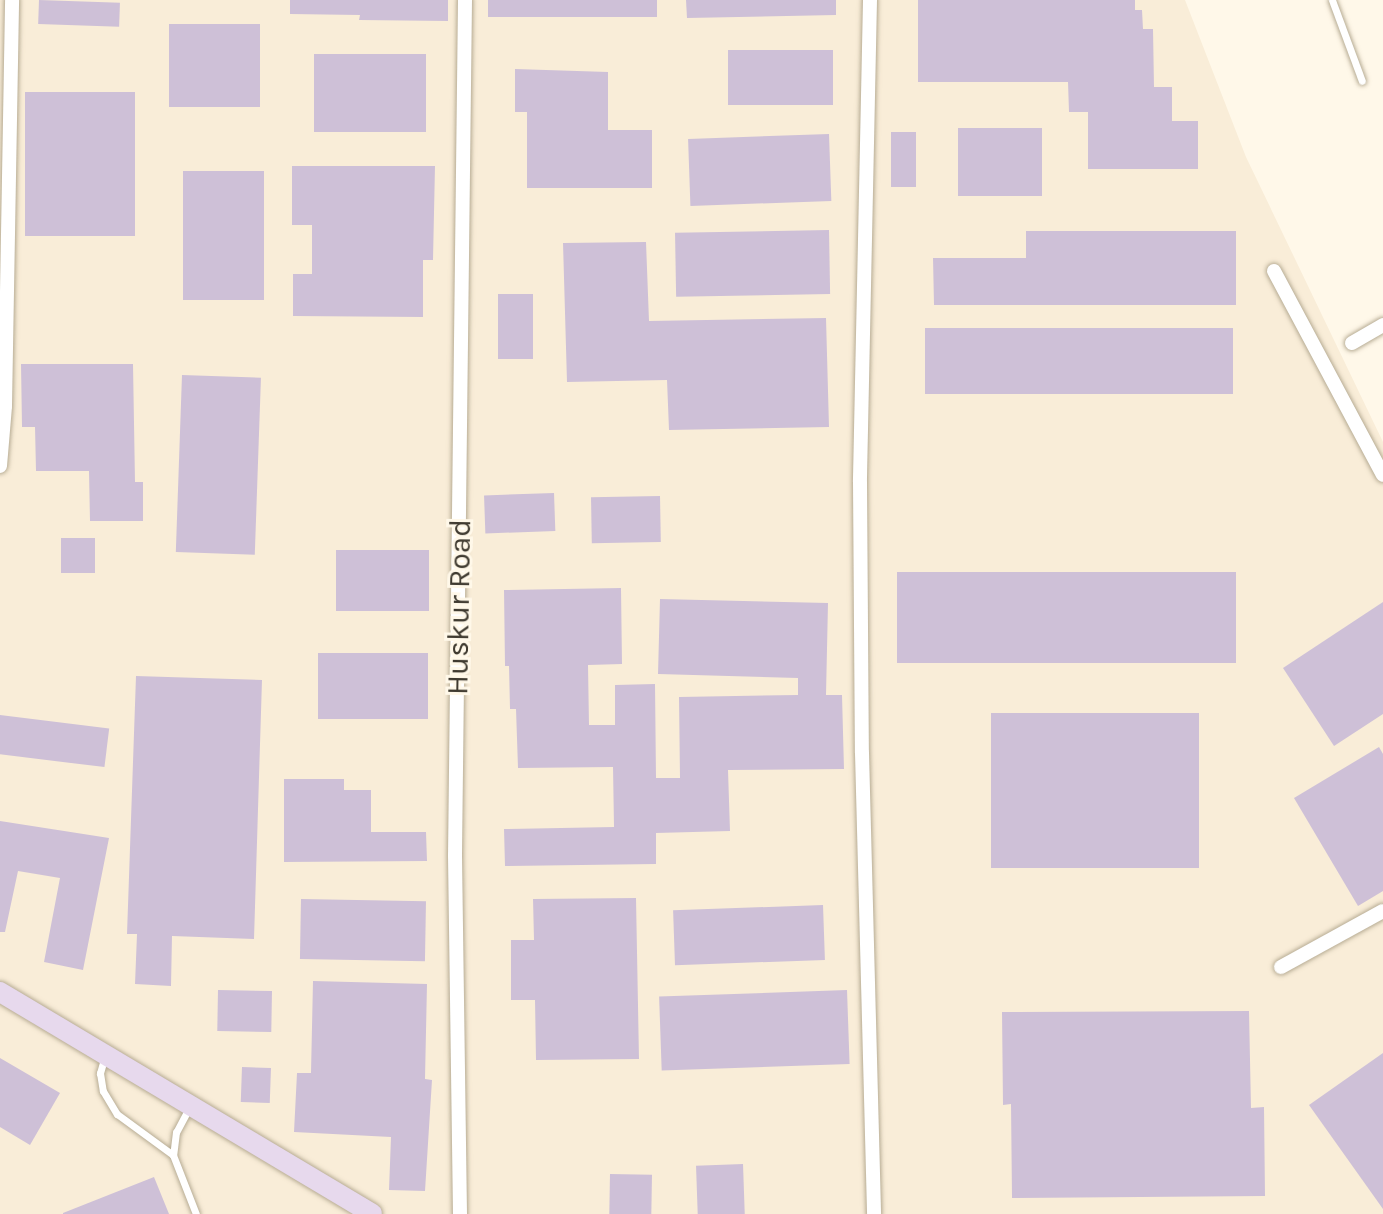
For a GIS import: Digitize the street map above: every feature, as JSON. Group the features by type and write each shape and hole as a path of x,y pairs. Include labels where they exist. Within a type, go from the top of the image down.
{"main road":[{"path":"0,992 372,1214"}],"street":[{"path":"0,466 5,406 12,0"},
{"name":"Huskur Road","path":"460,1214 455,855 465,0"},
{"path":"870,0 860,482 862,753 874,1214"},
{"path":"1274,271 1383,475"},
{"path":"1352,343 1383,325"},
{"path":"1281,967 1383,911"}],"lane":[{"path":"1332,0 1362,81"},
{"path":"106,1055 100,1073 103,1091 117,1114 173,1155"},
{"path":"191,1105 176,1132 173,1155 196,1214"}],"shaded area":[{"path":"0,0 1185,0 1246,157 1383,442 1383,1214 0,1214"}],"building":[{"path":"39,0 120,3 119,27 38,24"},
{"path":"290,0 448,0 448,21 359,20 360,15 290,14"},
{"path":"488,0 657,0 657,17 488,17"},
{"path":"686,0 836,0 836,15 687,18"},
{"path":"918,0 1135,0 1135,10 1142,10 1143,29 1153,29 1154,87 1172,87 1172,121 1198,121 1198,169 1088,169 1088,112 1069,112 1068,82 918,82"},
{"path":"169,24 260,24 260,107 169,107"},
{"path":"728,50 833,50 833,105 728,105"},
{"path":"314,54 426,54 426,132 314,132"},
{"path":"515,69 608,72 608,130 652,130 652,188 527,188 527,112 515,112"},
{"path":"25,92 135,92 135,236 25,236"},
{"path":"958,128 1042,128 1042,196 958,196"},
{"path":"891,132 916,132 916,187 891,187"},
{"path":"829,134 831,201 690,206 688,139"},
{"path":"292,166 435,166 433,260 423,260 423,317 293,316 293,274 312,274 312,225 292,225"},
{"path":"183,171 264,171 264,300 183,300"},
{"path":"829,230 830,294 676,297 675,233"},
{"path":"1026,231 1236,231 1236,305 934,305 933,258 1026,258"},
{"path":"646,242 649,321 826,318 829,427 669,430 667,380 567,382 563,243"},
{"path":"498,294 533,294 533,359 498,359"},
{"path":"925,328 1233,328 1233,394 925,394"},
{"path":"21,364 133,364 135,482 143,482 143,521 90,521 89,471 36,471 35,427 22,427"},
{"path":"182,375 261,378 255,555 176,552"},
{"path":"554,493 555,531 485,533 484,495"},
{"path":"660,496 661,542 592,543 591,497"},
{"path":"61,538 95,538 95,573 61,573"},
{"path":"336,550 429,550 429,611 336,611"},
{"path":"897,572 1236,572 1236,663 897,663"},
{"path":"621,588 622,664 588,665 589,725 615,725 615,685 655,684 656,778 680,778 679,697 798,695 798,678 658,674 660,599 828,603 826,695 842,695 844,769 728,770 730,831 656,833 656,864 505,866 504,829 614,827 613,767 518,768 516,709 510,709 509,666 505,666 504,590"},
{"path":"1383,602 1383,714 1334,746 1283,668"},
{"path":"318,653 428,653 428,719 318,719"},
{"path":"136,676 262,680 254,939 172,936 171,986 135,984 137,934 127,934"},
{"path":"991,713 1199,713 1199,868 991,868"},
{"path":"0,715 109,728 104,767 0,754"},
{"path":"1379,747 1383,754 1383,891 1358,906 1294,798"},
{"path":"284,779 344,779 344,790 371,790 371,832 426,832 427,861 284,862"},
{"path":"0,821 109,838 83,970 44,962 60,878 18,871 5,932 0,932"},
{"path":"636,898 639,1059 536,1060 535,1000 511,1000 511,940 534,940 533,899"},
{"path":"301,899 426,901 425,961 300,959"},
{"path":"823,905 825,960 675,965 673,910"},
{"path":"313,981 427,984 425,1079 432,1080 425,1191 389,1190 391,1137 294,1132 297,1073 311,1073"},
{"path":"218,990 272,991 271,1032 217,1031"},
{"path":"847,990 850,1064 662,1071 659,997"},
{"path":"1249,1011 1251,1108 1264,1107 1265,1196 1012,1198 1011,1104 1003,1105 1002,1012"},
{"path":"1383,1053 1383,1209 1309,1105"},
{"path":"0,1058 60,1093 30,1145 0,1127"},
{"path":"242,1067 271,1068 270,1103 241,1102"},
{"path":"743,1164 745,1214 698,1214 696,1166"},
{"path":"610,1174 652,1175 651,1214 609,1214"},
{"path":"154,1177 169,1214 63,1214 63,1213"}]}
